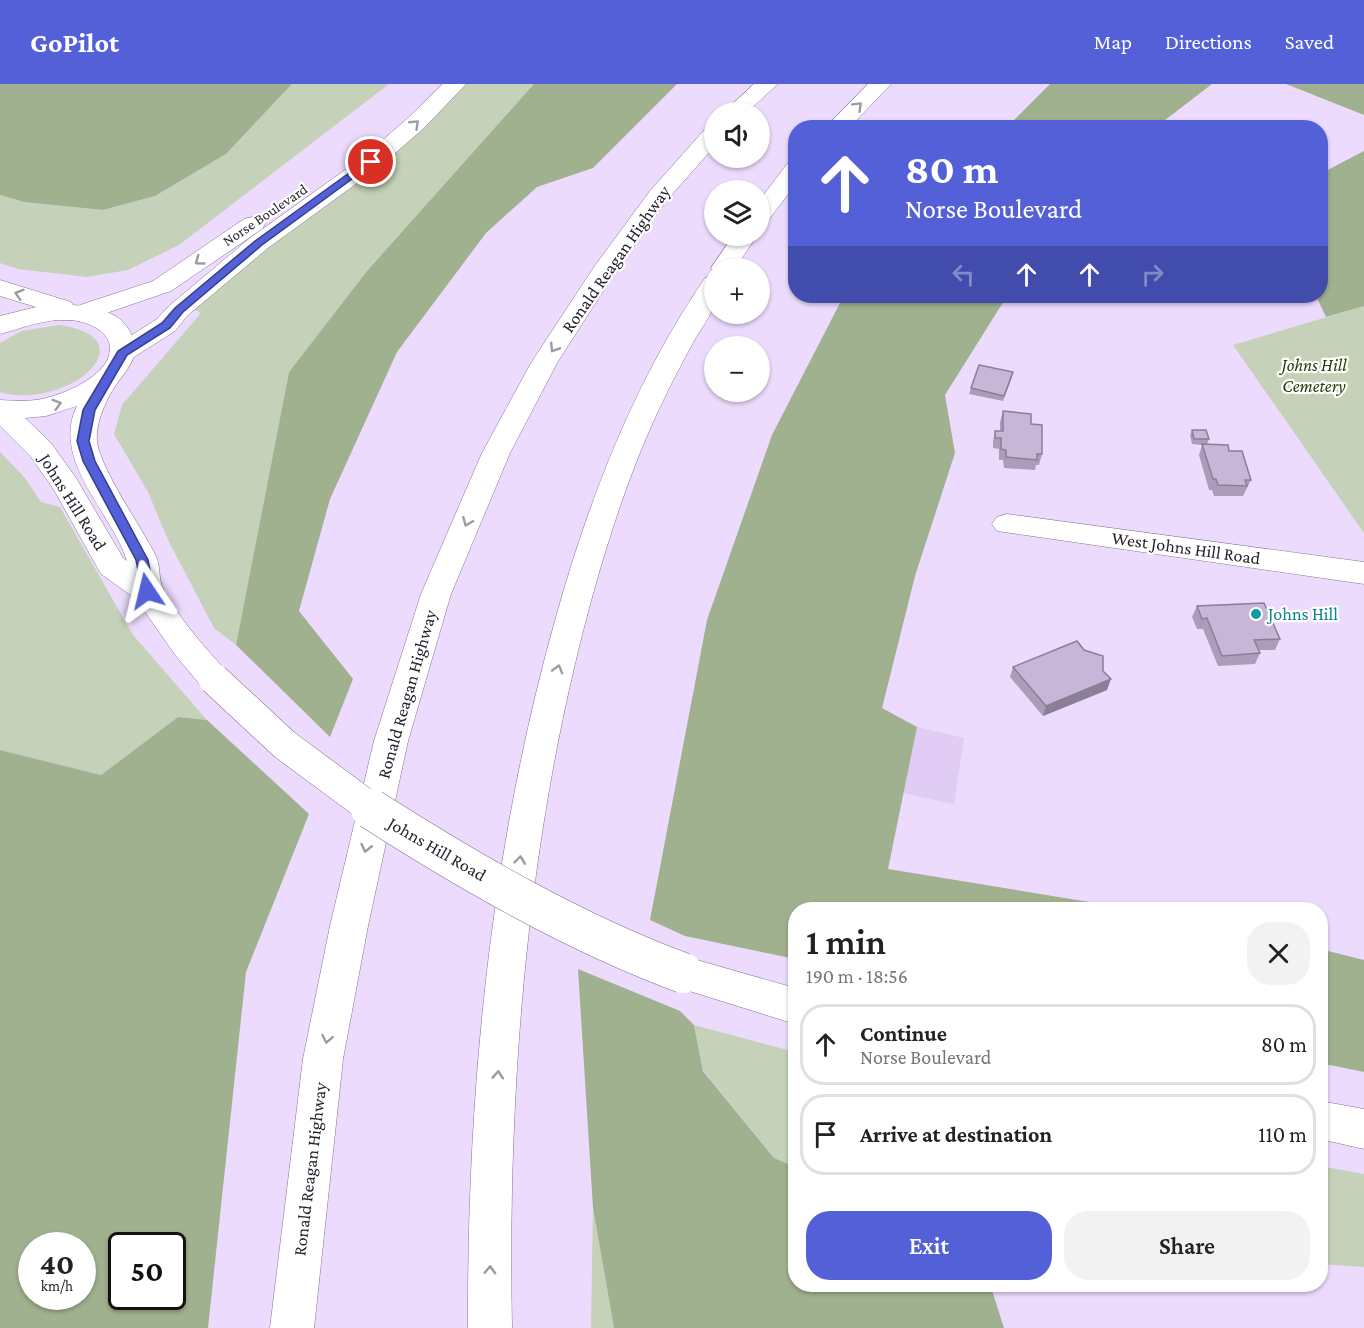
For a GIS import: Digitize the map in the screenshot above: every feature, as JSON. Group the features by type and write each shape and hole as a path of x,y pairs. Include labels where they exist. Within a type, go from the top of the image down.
{"main road":[{"name":"Norse Boulevard","path":"80,313 162,286 285,202 343,159 371,137 427,84"},
{"name":"Norse Boulevard","path":"0,410 29,409 69,400 91,390 115,365 166,325 179,310 259,243 371,162 408,131 455,84"},
{"path":"746,102 767,84"},
{"path":"844,120 880,84"},
{"name":"Ronald Reagan Highway","path":"292,1328 322,1059 346,938 391,741 436,594 496,453 544,363 603,272 658,196 704,144"},
{"path":"770,202 788,178"},
{"path":"0,288 98,317 113,327 122,339 115,365"},
{"path":"490,1328 495,1124 507,960 525,822 552,688 602,516 647,405 704,299"},
{"path":"0,326 29,315 54,311 80,313"},
{"name":"Johns Hill Road","path":"115,365 89,410 83,441 89,461 142,560 147,591"},
{"name":"Johns Hill Road","path":"0,410 41,450 66,485 112,566 147,591 187,648 214,679 244,711 300,760 371,809 469,869 640,958 682,973 788,1004"},
{"name":"West Johns Hill Road","path":"1007,524 1364,573"},
{"path":"1328,1122 1364,1129"}],"shaded area":[{"path":"917,727 964,738 954,804 903,793"}],"green space":[{"path":"0,84 292,84 226,154 155,196 103,210 24,202 0,195"},
{"path":"292,84 389,84 179,245 128,270 87,277 18,269 0,263 0,195 24,202 103,210 155,196 226,154"},
{"path":"464,84 534,84 367,271 289,372 236,645 214,628 168,540 148,492 114,434 122,405 201,313 194,309"},
{"path":"534,84 677,84 593,168 537,187 486,233 397,352 330,499 299,611 353,679 330,737 236,645 289,372 367,271"},
{"path":"1050,84 1212,84 1165,120 1014,120"},
{"path":"1286,84 1364,84 1364,115"},
{"path":"1364,151 1364,306 1326,317 1319,303 1328,303 1328,170"},
{"path":"840,303 1003,303 945,395 955,453 915,576 882,708 917,727 888,869 1089,902 788,902 788,958 685,936 650,920 707,620 772,435"},
{"name":"Johns Hill Cemetery","path":"1364,306 1364,533 1233,345"},
{"path":"59,325 86,332 98,344 99,357 90,370 73,383 51,391 26,395 0,392 0,343 22,331"},
{"path":"0,452 25,478 41,502 60,507 133,635 207,720 178,717 101,775 0,750"},
{"path":"178,717 207,720 309,814 246,972 208,1328 0,1328 0,750 101,775"},
{"path":"1328,951 1364,960 1364,1072 1328,1065"},
{"path":"578,969 680,1011 694,1025 703,1071 774,1158 788,1164 788,1292 993,1292 1004,1328 614,1328 593,1208"},
{"path":"694,1025 788,1050 788,1164 774,1158 703,1070"},
{"path":"1328,1167 1364,1174 1364,1267 1328,1265"},
{"path":"593,1208 614,1328 591,1328"}],"building":[{"path":"979,365 1013,372 1004,396 971,388"},
{"path":"1003,411 1031,414 1031,424 1042,425 1042,454 1037,454 1037,460 1006,457 1006,450 1001,449 1001,438 995,438 995,431 1003,431"},
{"path":"1192,430 1206,430 1209,439 1194,439"},
{"path":"1202,444 1228,445 1229,451 1242,451 1251,480 1245,480 1247,486 1218,485 1216,479 1213,479"},
{"path":"1264,603 1280,639 1254,640 1260,653 1222,656 1207,618 1202,619 1197,606"},
{"path":"1077,641 1084,650 1103,656 1103,671 1111,679 1046,706 1013,667"}],"place":[{"name":"Johns Hill","path":"1256,614"}],"route":[{"path":"147,591 142,560 89,461 83,441 89,410 122,353 129,351 166,325 179,310 259,243 371,162"}]}
